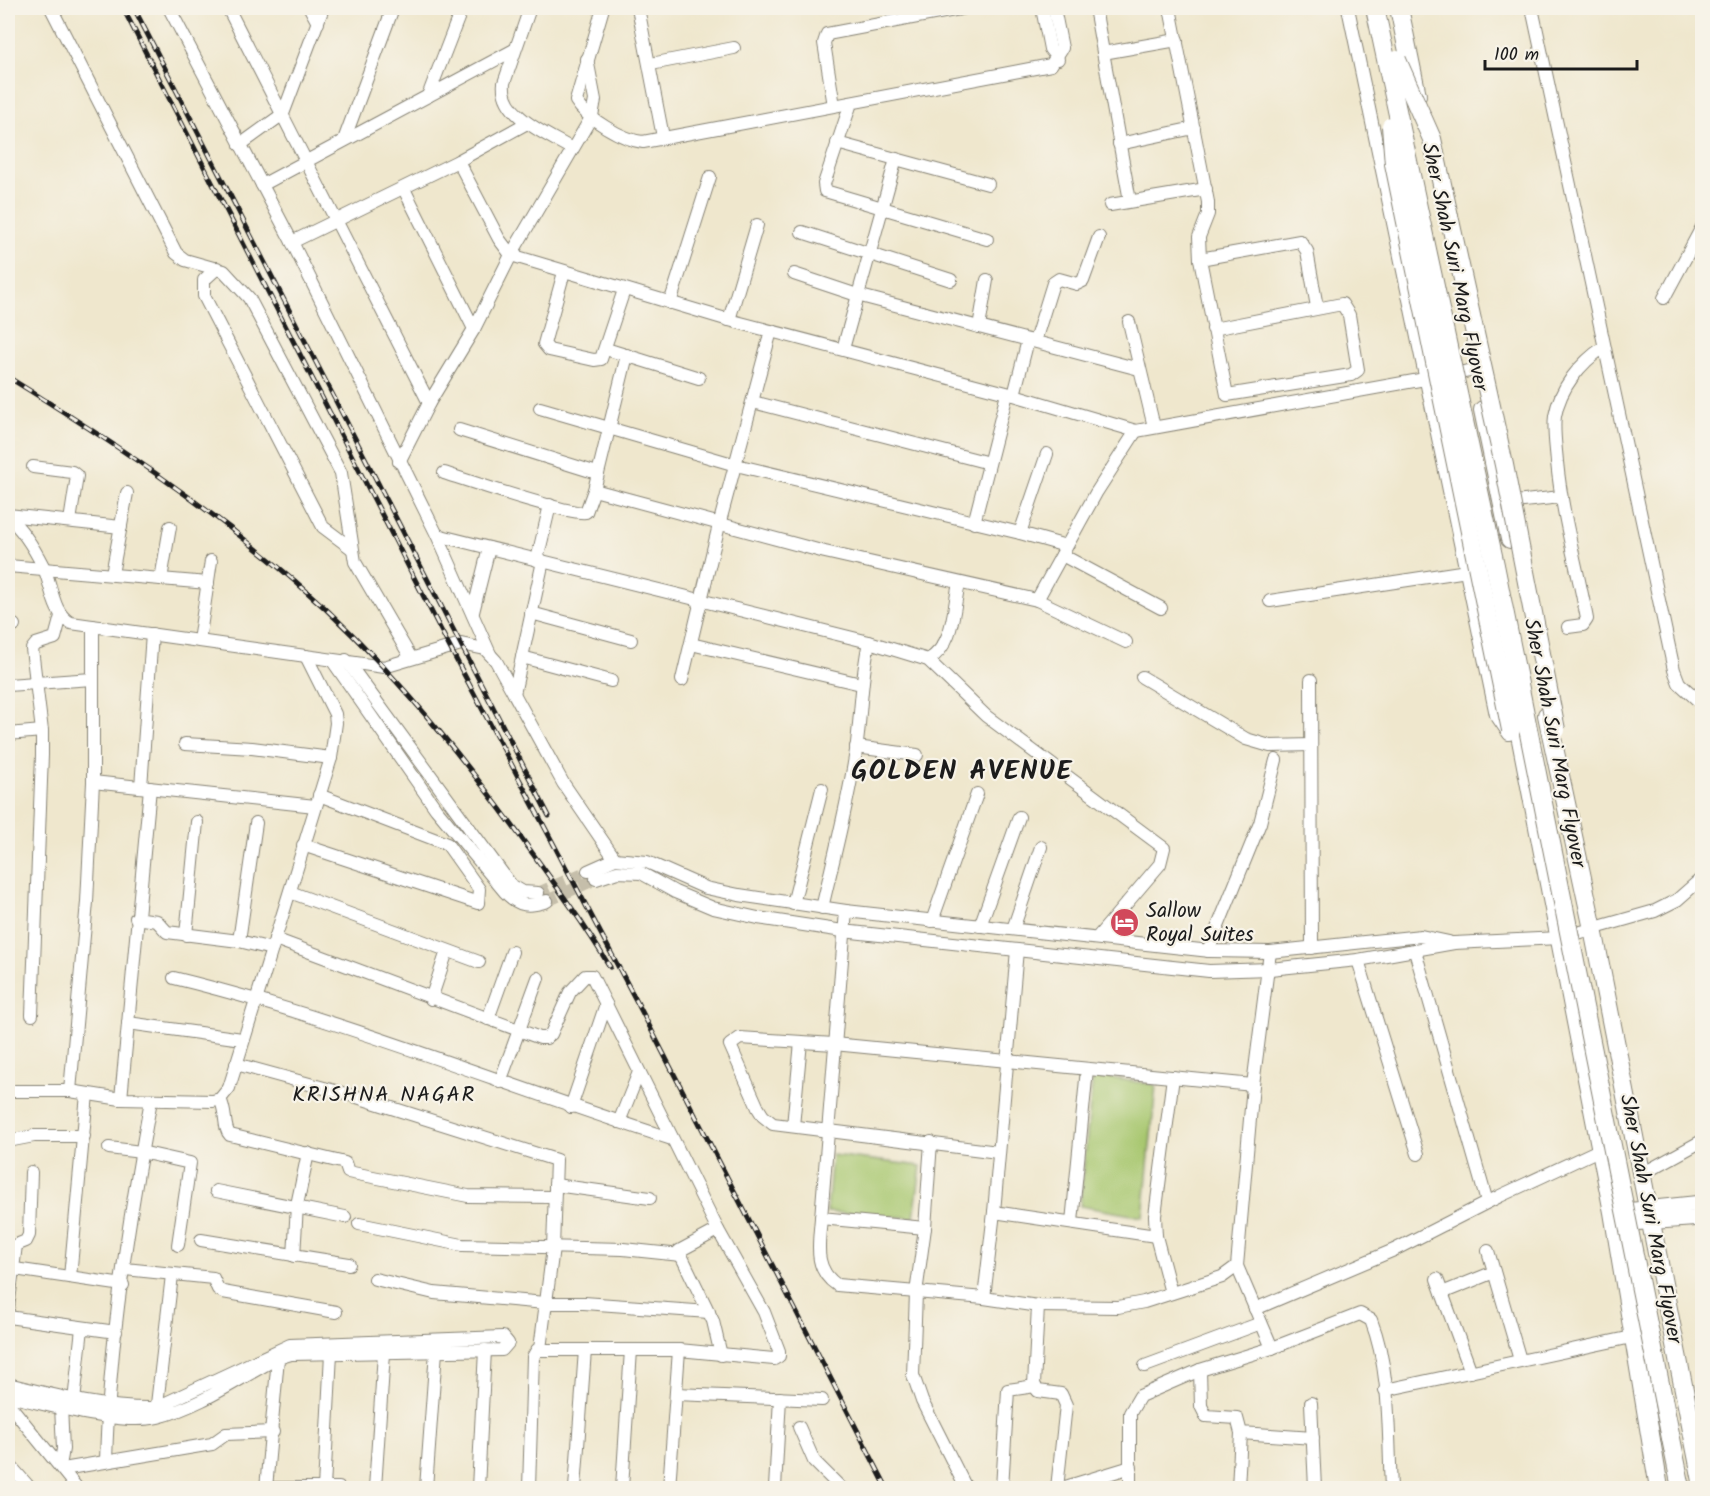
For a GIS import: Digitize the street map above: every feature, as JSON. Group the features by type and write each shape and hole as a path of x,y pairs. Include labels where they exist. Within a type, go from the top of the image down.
{"highway":[{"path":"1367,8 1446,376 1529,781 1614,1218 1646,1419 1662,1482"},
{"name":"Sher Shah Suri Marg Flyover","path":"1375,8 1392,61 1508,569 1691,1488"},
{"name":"Sher Shah Suri Marg Flyover","path":"1386,8 1392,61 1681,1488"},
{"path":"1399,8 1593,929 1702,1481"},
{"path":"1392,61 1394,164 1512,735 1529,781"},
{"path":"1392,61 1432,139 1502,453 1556,730 1562,785"}],"main road":[{"path":"1614,1218 1650,1214 1702,1203"},
{"path":"1650,1214 1702,1218"}],"street":[{"path":"51,8 177,253 185,260 217,268 230,275 249,298 341,473 351,548 362,577 411,658"},
{"path":"169,8 292,242 437,535 491,655 563,783 615,859"},
{"path":"228,8 429,403"},
{"path":"310,8 318,23"},
{"path":"240,145 283,114 323,8"},
{"path":"344,140 393,8"},
{"path":"428,96 462,8"},
{"path":"530,8 504,83 504,96 527,123 573,149"},
{"path":"603,8 576,100 592,116 634,141 1051,66 1058,59 1062,48 1054,8"},
{"path":"638,8 651,64 663,137"},
{"path":"834,106 824,43 827,34 965,8"},
{"path":"1042,8 1050,49 1058,59"},
{"path":"1095,8 1130,201"},
{"path":"1170,8 1206,189 1209,210 1199,237 1200,259 1230,412"},
{"path":"1348,8 1496,715 1512,735"},
{"path":"1532,8 1674,670 1679,683 1702,704"},
{"path":"1103,53 1177,40"},
{"path":"651,64 734,48"},
{"path":"262,185 514,50"},
{"path":"399,462 429,403 474,328 511,255 592,116 595,100 587,57"},
{"path":"851,103 824,184 825,191 987,239"},
{"path":"292,242 404,189 527,123"},
{"path":"1119,144 1194,128"},
{"path":"837,143 988,184"},
{"path":"843,349 884,209 896,159"},
{"path":"458,161 499,239 511,255 729,320 1011,394 1136,431 1230,412 1475,370"},
{"path":"670,303 710,177"},
{"path":"404,189 474,328"},
{"path":"1110,206 1206,189"},
{"path":"729,320 757,225"},
{"path":"1664,298 1702,227"},
{"path":"802,232 951,280"},
{"path":"975,523 989,463 1011,394 1053,283 1059,279 1077,284 1083,281 1099,237"},
{"path":"1200,259 1300,241 1308,252 1317,307"},
{"path":"217,268 204,279 204,296 318,519 330,534 351,548"},
{"path":"564,272 545,346 549,350 598,361 606,349 624,290"},
{"path":"794,274 857,295 1139,369"},
{"path":"979,327 987,280"},
{"path":"1213,329 1317,307 1342,304 1348,309 1357,372 1352,375 1227,395"},
{"path":"1129,322 1154,427"},
{"path":"682,680 719,525 771,331"},
{"path":"1568,627 1582,625 1587,619 1561,497 1555,436 1556,414 1571,378 1592,355 1604,347"},
{"path":"606,349 699,378"},
{"path":"444,473 550,505 583,513 588,510 627,356"},
{"path":"753,402 989,463"},
{"path":"540,408 736,465 1020,533 1064,551 1161,608"},
{"path":"459,430 597,472"},
{"path":"1037,600 1136,431"},
{"path":"1020,533 1047,454"},
{"path":"33,467 72,472 77,476 70,521"},
{"path":"594,490 719,525 1037,600 1126,642"},
{"path":"112,574 127,493"},
{"path":"1502,504 1561,497"},
{"path":"514,694 550,505"},
{"path":"8,516 121,527"},
{"path":"8,516 43,567 61,616 71,623 384,667 461,644 480,647 491,655"},
{"path":"161,579 170,527"},
{"path":"437,535 869,642 928,660 986,716 1164,848 1160,864 1097,938"},
{"path":"473,612 489,548"},
{"path":"199,640 211,561"},
{"path":"8,566 43,567 208,584"},
{"path":"1270,601 1467,571"},
{"path":"928,660 938,654 947,641 959,583"},
{"path":"531,613 631,640"},
{"path":"33,1016 42,731 32,647 55,638 61,616"},
{"path":"70,1091 82,960 93,782 93,626"},
{"path":"121,1098 145,788 152,634"},
{"path":"822,908 849,793 856,747 861,684 869,642"},
{"path":"691,644 861,684"},
{"path":"8,1091 70,1091 121,1098 213,1101 220,1099 229,1088 242,1039 259,999 303,845 331,759 335,714 306,656"},
{"path":"522,657 611,681"},
{"path":"332,660 436,808 505,892 518,903 527,906 543,897 523,892 511,885 346,660"},
{"path":"1142,677 1246,739 1270,746 1311,745"},
{"path":"8,685 92,679"},
{"path":"1311,681 1312,948"},
{"path":"8,734 42,731"},
{"path":"185,744 252,748 331,759"},
{"path":"856,747 917,755"},
{"path":"1208,951 1260,823 1276,760"},
{"path":"93,782 317,801 447,844 479,889 478,903 303,845"},
{"path":"793,904 822,789"},
{"path":"933,921 977,794"},
{"path":"980,926 1019,816"},
{"path":"186,935 197,822"},
{"path":"239,941 255,823"},
{"path":"1013,929 1041,847"},
{"path":"1454,943 1421,936 1270,952 1208,951 793,904 706,888 647,862 615,859 592,875 617,872 641,873 675,892 713,908 758,918 843,931 1209,971 1270,969 1358,960 1454,943 1560,938 1655,911 1700,886"},
{"path":"290,892 479,962"},
{"path":"846,911 818,1255 821,1267 830,1281 837,1286 984,1298 1038,1306 1118,1307 1144,1302 1222,1277 1237,1266"},
{"path":"136,918 157,921 167,932 274,944 540,1038 548,1037 570,992 585,976 592,976 718,1230 764,1312 779,1356 774,1359 679,1350 540,1349"},
{"path":"1110,960 1112,940"},
{"path":"984,1298 994,1212 1017,950"},
{"path":"432,999 447,951"},
{"path":"1414,951 1488,1202"},
{"path":"488,1019 512,952"},
{"path":"1270,952 1270,969 1253,1085 1237,1266 1272,1348"},
{"path":"1358,960 1418,1154"},
{"path":"174,978 259,999 571,1107 672,1139"},
{"path":"500,1082 538,978"},
{"path":"571,1107 606,1004"},
{"path":"128,1023 242,1039"},
{"path":"998,1152 828,1129 773,1124 763,1116 730,1050 730,1045 740,1038 834,1044 1253,1085"},
{"path":"793,1126 801,1042"},
{"path":"236,1064 357,1097 554,1159 557,1162 554,1248 540,1349 533,1357 528,1488"},
{"path":"1072,1222 1087,1069"},
{"path":"619,1122 639,1072"},
{"path":"1171,1293 1156,1236 1155,1216 1173,1077"},
{"path":"70,1277 87,1094"},
{"path":"220,1099 226,1112 226,1131 230,1135 345,1163 346,1170 351,1172 468,1196 555,1191 650,1198"},
{"path":"106,1462 108,1411 116,1332 141,1152 151,1100"},
{"path":"8,1141 34,1136 84,1136"},
{"path":"1642,1174 1702,1141"},
{"path":"931,1142 925,1228 916,1293 913,1364 915,1386 966,1488"},
{"path":"108,1148 141,1152 190,1163 178,1245"},
{"path":"1255,1309 1394,1250 1488,1202 1601,1149"},
{"path":"294,1256 297,1205 308,1153"},
{"path":"8,1309 10,1268 16,1245 28,1239 31,1172"},
{"path":"216,1191 345,1216"},
{"path":"994,1212 1156,1236"},
{"path":"821,1218 925,1228"},
{"path":"359,1224 462,1245 623,1249 681,1255"},
{"path":"718,1230 680,1248 681,1255 709,1312 721,1354"},
{"path":"201,1240 349,1264"},
{"path":"1488,1251 1520,1360"},
{"path":"10,1268 123,1285"},
{"path":"124,1269 213,1278 218,1289 223,1292 336,1312"},
{"path":"1442,1293 1494,1272"},
{"path":"156,1412 171,1275"},
{"path":"375,1279 434,1293 545,1303 584,1303 709,1312"},
{"path":"1437,1279 1471,1372"},
{"path":"1038,1306 1035,1386 1038,1391 1061,1394 1065,1401 1059,1488 1131,1467"},
{"path":"1130,1488 1130,1413 1135,1400 1140,1396 1200,1370 1272,1348 1351,1316 1367,1316 1376,1335 1385,1390 1391,1488"},
{"path":"8,1317 116,1332"},
{"path":"1145,1366 1261,1323"},
{"path":"74,1401 82,1328"},
{"path":"8,1396 62,1406 108,1411 156,1412 200,1400 278,1358 303,1353 502,1350 507,1346 507,1340 503,1337 290,1345 156,1412"},
{"path":"1385,1390 1632,1337"},
{"path":"478,1488 485,1350"},
{"path":"575,1488 585,1350"},
{"path":"622,1488 631,1350"},
{"path":"669,1488 679,1350"},
{"path":"426,1488 436,1351"},
{"path":"324,1488 331,1353"},
{"path":"375,1488 384,1353"},
{"path":"278,1358 273,1432 264,1488 339,1488"},
{"path":"1200,1370 1201,1407 1204,1414 1208,1417 1237,1418 1241,1433 1238,1488"},
{"path":"8,1384 108,1411"},
{"path":"1002,1488 1008,1390 1035,1386"},
{"path":"676,1394 822,1400"},
{"path":"775,1488 780,1398"},
{"path":"8,1403 77,1488"},
{"path":"1311,1403 1315,1488"},
{"path":"61,1468 62,1406"},
{"path":"799,1426 814,1461 841,1488"},
{"path":"61,1468 212,1444 226,1434 273,1432"},
{"path":"1241,1433 1313,1438"},
{"path":"8,1464 30,1488"}],"green space":[{"path":"1093,1075 1156,1085 1143,1217 1080,1206"},
{"path":"832,1155 921,1166 914,1218 827,1212"}],"tunnel":[{"path":"538,893 588,871"},
{"path":"547,901 596,879"}],"railway":[{"path":"123,8 449,646 638,1004 887,1488"},
{"path":"134,8 549,816"},
{"path":"8,377 83,424 192,499 262,553 356,638 437,728 487,792 587,930 610,967"}],"place":[{"name":"Sallow Royal Suites","path":"1125,923"}],"district":[{"name":"GOLDEN AVENUE","path":"962,771"},
{"name":"KRISHNA NAGAR","path":"384,1095"}]}
